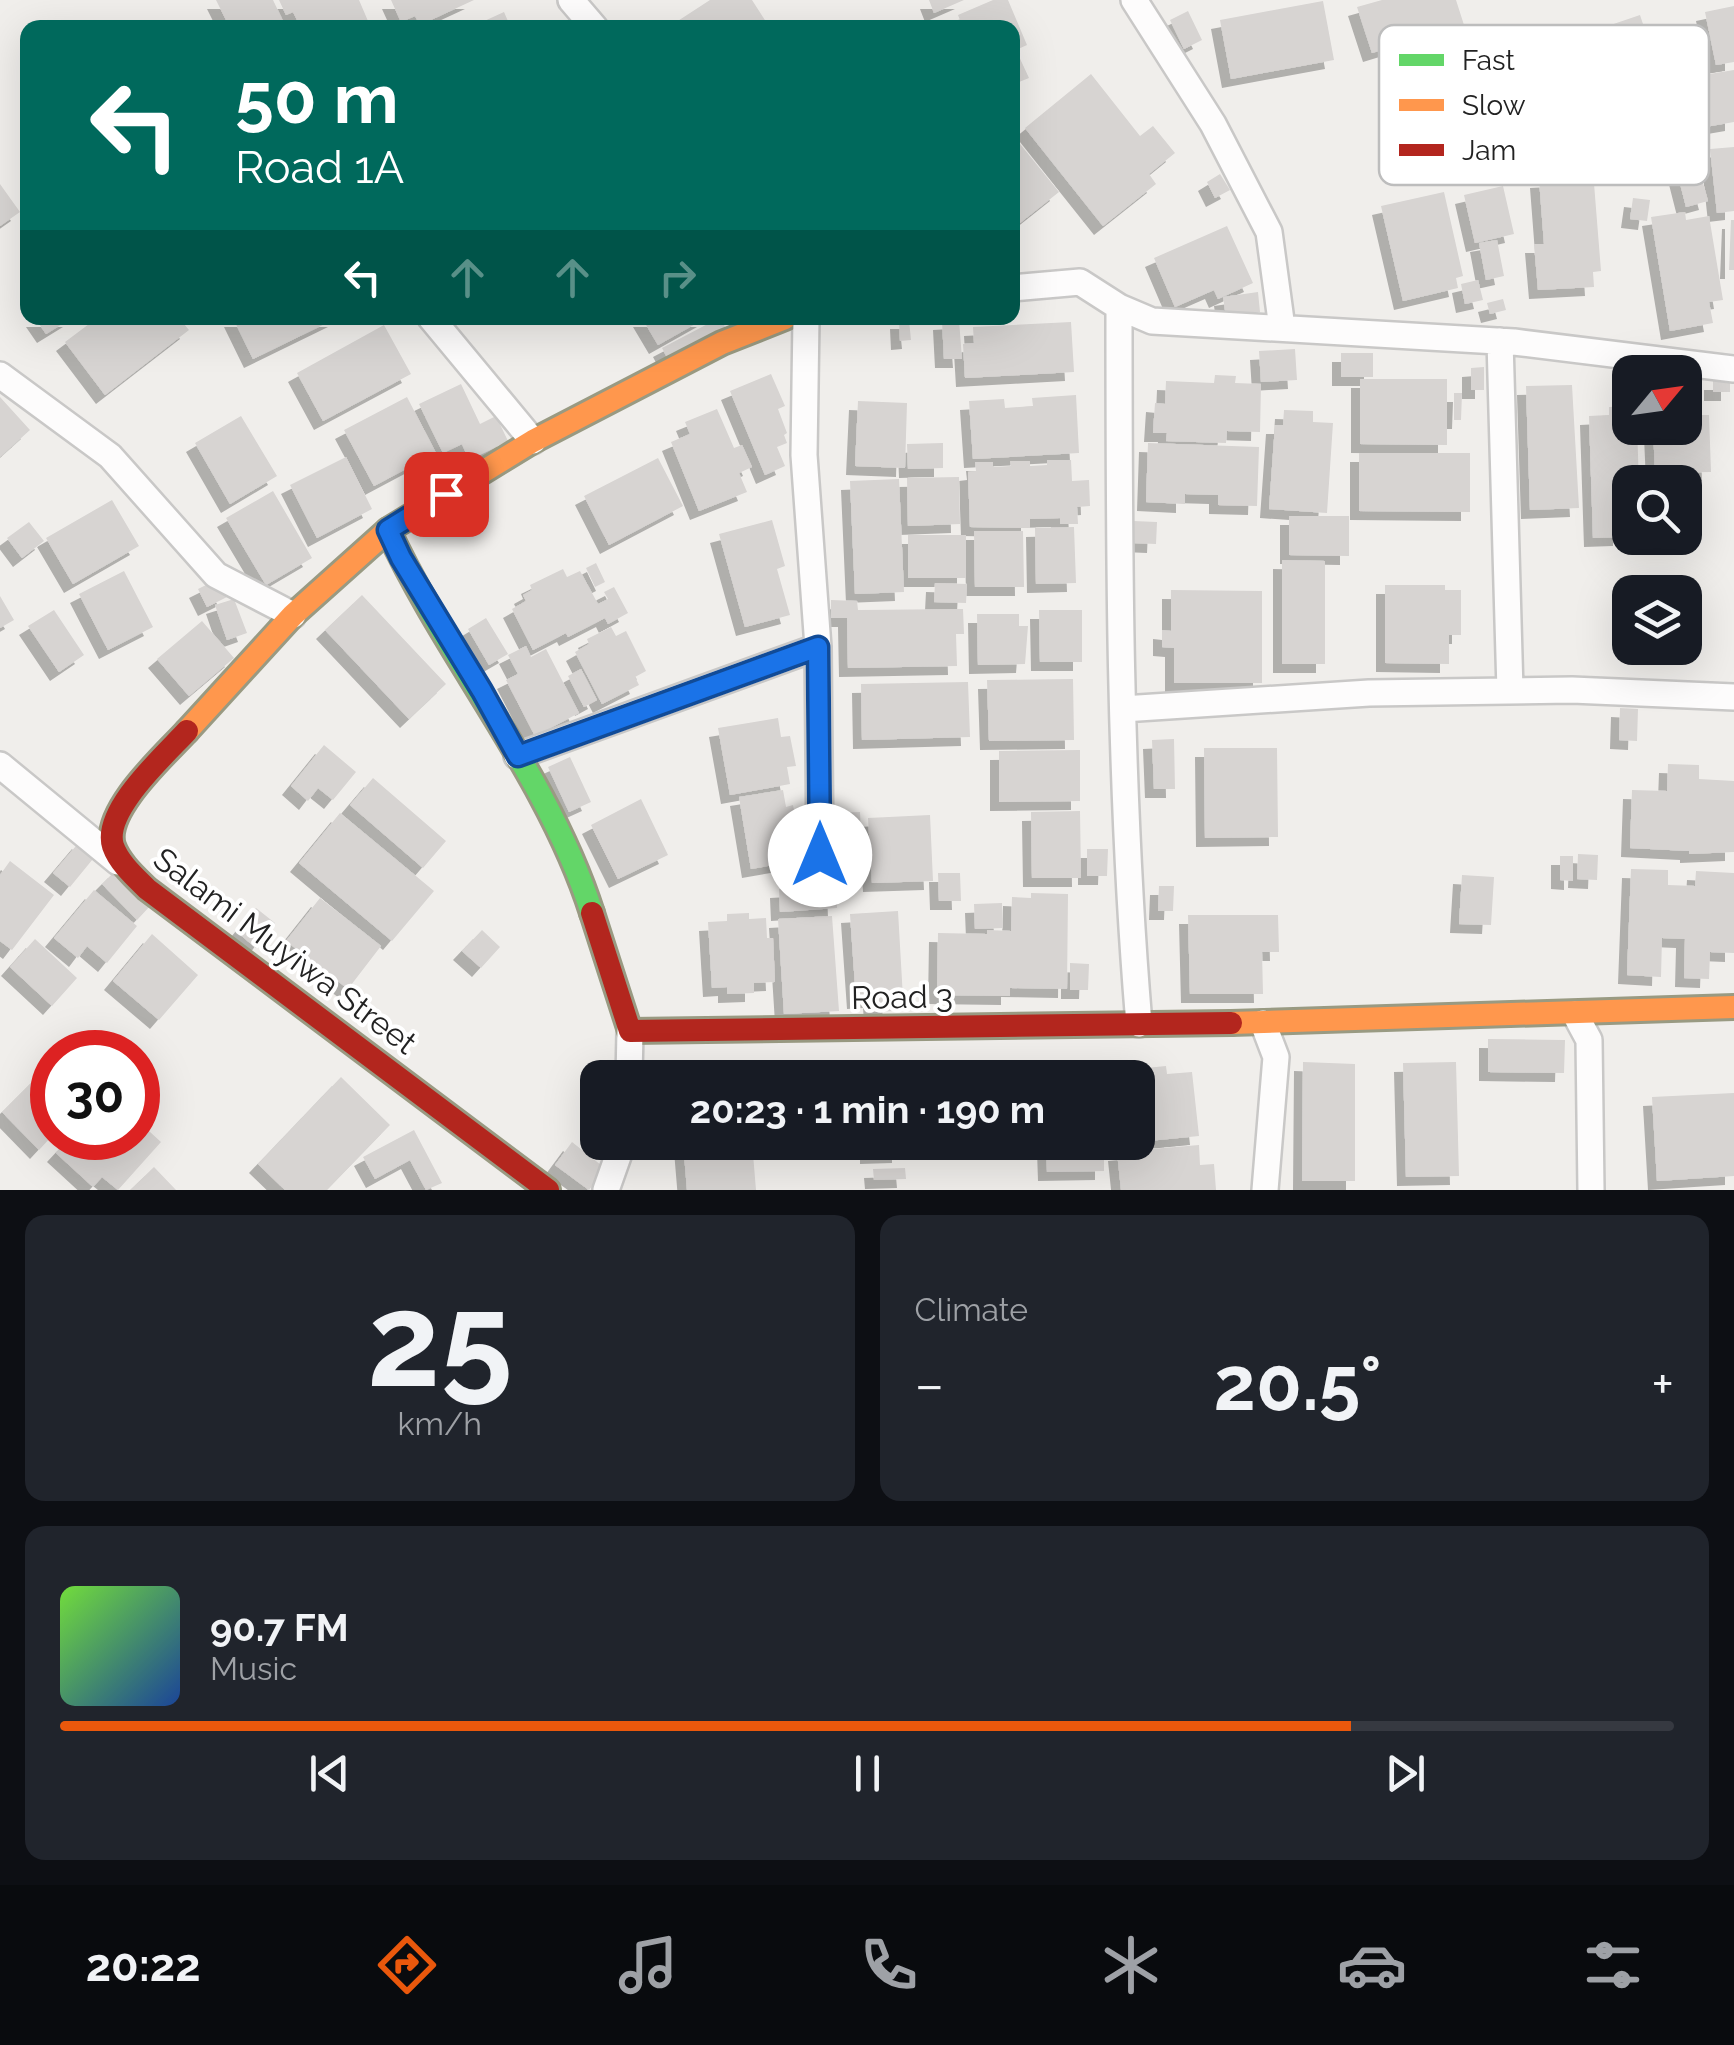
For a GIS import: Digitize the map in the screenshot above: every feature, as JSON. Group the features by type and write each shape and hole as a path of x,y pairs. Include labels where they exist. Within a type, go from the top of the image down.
{"street":[{"path":"571,0 587,20"},
{"path":"1134,0 1213,124 1269,232 1282,328"},
{"path":"1020,287 1080,282 1119,308 1152,321 1500,341 1734,369"},
{"path":"1119,308 1118,582 1129,906 1139,1024"},
{"path":"437,325 533,441"},
{"name":"Salami Muyiwa Street","path":"548,1190 146,889 118,862 110,834 120,808 293,615 388,530 533,441 722,343 767,325"},
{"path":"806,325 804,455 818,647 820,855"},
{"path":"1500,341 1510,691"},
{"path":"0,375 110,456 216,575 293,615"},
{"path":"388,530 580,871 630,1030 629,1060"},
{"path":"518,756 818,647"},
{"path":"1123,709 1369,693 1572,690 1734,697"},
{"path":"0,766 118,862"},
{"name":"Road 3","path":"630,1030 838,1031 1734,1007"},
{"path":"1575,1014 1589,1040 1591,1190"},
{"path":"1263,1022 1276,1058 1265,1190"},
{"path":"606,1190 616,1160"}],"building":[{"path":"216,0 273,0 283,20 226,20"},
{"path":"279,0 359,0 368,20 297,20 293,12 286,15"},
{"path":"391,0 474,0 431,20 417,20 415,16 400,20"},
{"path":"710,0 752,0 765,20 679,20"},
{"path":"929,0 964,0 934,13"},
{"path":"993,0 1008,0 1016,20 960,20 958,15"},
{"path":"1382,0 1456,0 1464,25 1379,25 1379,51 1372,53 1357,7"},
{"path":"1323,1 1334,60 1231,79 1220,20"},
{"path":"1734,6 1734,62 1716,65 1705,12"},
{"path":"1188,11 1202,40 1184,49 1170,20"},
{"path":"504,12 508,20 486,20"},
{"path":"1640,15 1643,25 1611,25"},
{"path":"1020,28 1027,45 1020,48"},
{"path":"1020,59 1029,78 1020,82"},
{"path":"1734,70 1734,122 1709,126 1709,74"},
{"path":"1091,74 1140,136 1153,126 1175,153 1149,174 1156,184 1103,226 1025,128"},
{"path":"1020,144 1059,192 1020,223"},
{"path":"1734,147 1734,211 1717,213 1710,149"},
{"path":"1220,174 1230,190 1215,198 1207,182"},
{"path":"0,184 20,212 0,226"},
{"path":"1539,185 1594,185 1601,271 1593,272 1594,287 1538,290 1534,244 1544,244"},
{"path":"1680,185 1704,185 1708,201 1686,207"},
{"path":"1503,186 1514,234 1475,243 1464,195"},
{"path":"1444,192 1463,276 1456,278 1458,288 1403,301 1381,206"},
{"path":"1633,198 1650,200 1647,221 1630,219"},
{"path":"1685,212 1686,220 1709,216 1723,300 1709,302 1713,323 1670,331 1651,217"},
{"path":"1734,220 1734,270 1729,270"},
{"path":"1227,226 1253,283 1218,299 1214,290 1175,307 1154,258"},
{"path":"1497,240 1504,276 1486,280 1479,243"},
{"path":"1478,280 1483,300 1465,304 1461,284"},
{"path":"1258,292 1260,312 1226,317 1223,297"},
{"path":"1503,299 1506,310 1490,314 1487,303"},
{"path":"1071,322 1074,372 965,378 963,344 974,343 973,327"},
{"path":"40,325 61,325 46,334"},
{"path":"88,325 185,325 189,330 105,395 65,342"},
{"path":"236,325 323,325 253,359"},
{"path":"384,325 411,374 323,421 297,373"},
{"path":"646,325 694,325 658,345"},
{"path":"706,325 724,325 729,332 670,363 662,348"},
{"path":"899,325 910,325 911,340 900,341"},
{"path":"942,325 959,325 962,359 944,359"},
{"path":"1295,349 1297,380 1261,382 1259,351"},
{"path":"1341,353 1373,353 1373,377 1341,377"},
{"path":"1484,367 1484,390 1471,390 1471,368"},
{"path":"771,374 785,406 778,409 787,443 777,447 785,466 765,475 730,391"},
{"path":"1215,375 1236,376 1235,383 1261,384 1260,432 1227,431 1226,443 1166,441 1167,433 1153,433 1155,403 1165,404 1166,381 1214,383"},
{"path":"1360,379 1447,379 1447,445 1360,444"},
{"path":"1713,381 1730,381 1730,392 1713,392"},
{"path":"461,384 480,424 496,416 508,441 469,460 462,444 443,453 419,404"},
{"path":"1572,385 1579,508 1530,510 1526,386"},
{"path":"1454,393 1462,393 1461,420 1454,420"},
{"path":"1076,395 1079,453 973,459 969,401 1004,399 1005,408 1033,406 1032,398"},
{"path":"0,397 30,430 0,457"},
{"path":"407,397 436,453 374,486 344,430"},
{"path":"858,401 907,403 905,468 855,466"},
{"path":"1612,407 1612,445 1638,445 1638,465 1612,465 1612,537 1593,538 1589,416 1609,415"},
{"path":"717,409 734,448 742,445 752,467 739,473 747,492 699,511 671,442 690,434 685,422"},
{"path":"1284,410 1313,411 1313,422 1333,423 1327,513 1269,509 1275,425 1283,425"},
{"path":"1702,415 1709,415 1711,472 1702,472 1702,465 1655,465 1654,445 1702,445"},
{"path":"241,416 277,476 230,504 195,443"},
{"path":"943,443 943,468 908,469 907,444"},
{"path":"1148,443 1259,447 1257,506 1218,505 1218,495 1185,494 1185,504 1146,502"},
{"path":"1359,453 1470,453 1470,512 1359,511"},
{"path":"346,457 372,509 317,538 290,485"},
{"path":"658,458 683,506 609,545 584,496"},
{"path":"1047,460 1071,460 1072,481 1089,480 1090,506 1077,507 1078,524 1060,524 1060,518 1030,519 1030,528 970,527 968,472 976,471 975,462 993,462 993,467 1011,466 1010,461 1030,461 1030,466 1047,465"},
{"path":"959,477 960,524 908,526 907,478"},
{"path":"899,479 904,592 855,594 850,481"},
{"path":"273,491 312,558 266,585 226,518"},
{"path":"112,500 139,546 73,584 46,538"},
{"path":"1289,516 1349,516 1349,556 1289,555"},
{"path":"772,520 785,566 777,569 790,615 745,627 719,534"},
{"path":"1133,521 1157,522 1156,544 1133,543"},
{"path":"29,522 44,541 22,558 7,538"},
{"path":"1074,527 1076,583 1036,584 1035,528"},
{"path":"974,531 1023,531 1024,587 975,587"},
{"path":"908,535 966,535 966,578 908,578"},
{"path":"1282,560 1325,561 1325,664 1282,664"},
{"path":"596,563 605,582 595,587 586,568"},
{"path":"563,569 567,577 580,571 598,604 608,599 604,592 614,587 628,613 608,624 605,618 568,637 566,633 533,650 512,609 526,601 523,595 532,590 530,585"},
{"path":"124,571 153,627 108,650 79,594"},
{"path":"218,579 227,597 207,607 198,589"},
{"path":"935,583 967,584 966,603 934,602"},
{"path":"1385,585 1445,585 1445,590 1461,590 1461,635 1449,635 1449,664 1385,663"},
{"path":"1171,590 1262,591 1262,683 1174,683 1174,648 1162,647 1162,630 1171,631"},
{"path":"362,595 446,684 409,719 325,630"},
{"path":"0,596 14,620 0,628"},
{"path":"234,599 247,633 227,640 215,605"},
{"path":"831,600 857,601 858,610 963,609 964,634 956,634 957,666 848,668 847,618 831,618"},
{"path":"54,610 84,655 59,672 28,626"},
{"path":"1039,610 1082,610 1082,662 1040,662"},
{"path":"977,614 1019,614 1019,626 1028,626 1025,664 978,665"},
{"path":"486,618 508,654 489,665 468,629"},
{"path":"202,621 234,658 189,696 157,659"},
{"path":"611,627 616,636 626,631 646,671 635,677 639,685 602,704 575,652 589,644 587,639"},
{"path":"526,646 531,657 546,649 579,713 535,736 506,680 518,674 508,655"},
{"path":"581,669 597,700 584,707 568,676"},
{"path":"1073,679 1074,740 989,741 987,680"},
{"path":"968,682 970,737 862,740 861,684"},
{"path":"1620,708 1638,709 1637,741 1619,740"},
{"path":"778,718 781,737 790,736 796,766 787,767 790,784 730,795 718,728"},
{"path":"1174,739 1175,789 1154,789 1152,740"},
{"path":"324,745 356,772 333,800 318,788 308,801 291,786"},
{"path":"1204,748 1277,748 1278,837 1205,838"},
{"path":"1080,750 1080,801 999,802 999,751"},
{"path":"570,757 591,802 569,812 548,767"},
{"path":"1668,764 1699,765 1699,779 1734,781 1734,852 1689,854 1630,848 1632,790 1667,791"},
{"path":"373,778 446,841 423,868 350,805"},
{"path":"783,790 786,807 793,805 799,837 793,839 797,861 751,869 739,797"},
{"path":"641,799 668,855 618,879 591,825"},
{"path":"1080,811 1081,878 1032,878 1031,812"},
{"path":"860,812 861,836 835,838 834,813"},
{"path":"340,813 434,891 392,941 299,863"},
{"path":"930,815 933,881 872,883 868,818"},
{"path":"81,840 97,854 70,887 53,873"},
{"path":"1087,849 1108,849 1107,876 1087,876"},
{"path":"1578,854 1598,855 1597,880 1577,879"},
{"path":"1560,856 1573,856 1573,881 1560,880"},
{"path":"10,861 54,895 12,950 0,941 0,875"},
{"path":"117,869 152,904 137,920 102,884"},
{"path":"1631,869 1668,870 1668,885 1695,886 1696,871 1734,873 1734,953 1710,952 1709,979 1684,978 1685,939 1662,938 1661,977 1627,975"},
{"path":"938,873 960,873 961,901 939,901"},
{"path":"1462,875 1494,877 1491,925 1459,924"},
{"path":"836,886 837,908 780,912 779,889"},
{"path":"1159,886 1174,886 1173,911 1158,911"},
{"path":"94,890 137,926 107,963 87,946 78,958 54,938"},
{"path":"1031,893 1068,894 1067,989 1010,988 1010,996 937,995 938,933 1011,931 1012,897 1031,898"},
{"path":"320,898 381,946 348,989 286,941"},
{"path":"1002,903 1003,928 975,929 974,904"},
{"path":"256,908 275,923 256,948 237,932"},
{"path":"898,911 903,998 891,999 892,1011 873,1012 872,999 856,1000 850,914"},
{"path":"749,913 749,919 766,918 767,938 773,938 775,982 754,983 754,993 727,994 727,987 712,988 708,922 727,921 727,914"},
{"path":"1188,915 1278,915 1279,952 1262,952 1263,994 1190,994"},
{"path":"832,916 839,1011 784,1014 778,919"},
{"path":"482,930 500,947 481,968 462,951"},
{"path":"152,934 198,975 159,1020 113,981"},
{"path":"35,939 77,978 52,1006 10,967"},
{"path":"1070,963 1089,964 1088,990 1070,990"},
{"path":"1488,1039 1565,1040 1564,1073 1488,1072"},
{"path":"1303,1062 1355,1064 1355,1181 1302,1181"},
{"path":"1456,1062 1459,1176 1406,1177 1403,1063"},
{"path":"1166,1066 1167,1074 1192,1072 1199,1136 1155,1140 1155,1067"},
{"path":"341,1077 390,1125 327,1190 285,1190 258,1164"},
{"path":"30,1084 30,1141 2,1112"},
{"path":"1734,1093 1734,1176 1657,1181 1652,1097"},
{"path":"414,1130 442,1183 426,1190 410,1160 375,1179 363,1157"},
{"path":"572,1142 580,1148 580,1160 595,1160 606,1169 589,1190 555,1165"},
{"path":"1199,1145 1200,1165 1214,1164 1216,1190 1121,1190 1118,1160 1155,1160 1155,1149"},
{"path":"64,1160 145,1160 118,1190 102,1177 93,1187"},
{"path":"684,1160 754,1160 756,1190 687,1190"},
{"path":"1047,1160 1104,1160 1104,1171 1047,1172"},
{"path":"154,1167 176,1190 130,1190"},
{"path":"905,1168 906,1179 874,1180 873,1169"}],"traffic: fast":[{"path":"388,530 412,578 550,813 592,913"}],"traffic: slow":[{"path":"187,731 293,615 388,530 533,441 722,343 767,325"},
{"path":"1231,1023 1734,1007"}],"traffic: jam":[{"path":"187,731 138,784 117,817 113,846 123,864 147,889 548,1190"},
{"path":"592,913 630,1031 1231,1023"}],"route":[{"path":"446,494 388,530 518,756 818,647 820,855"}]}
